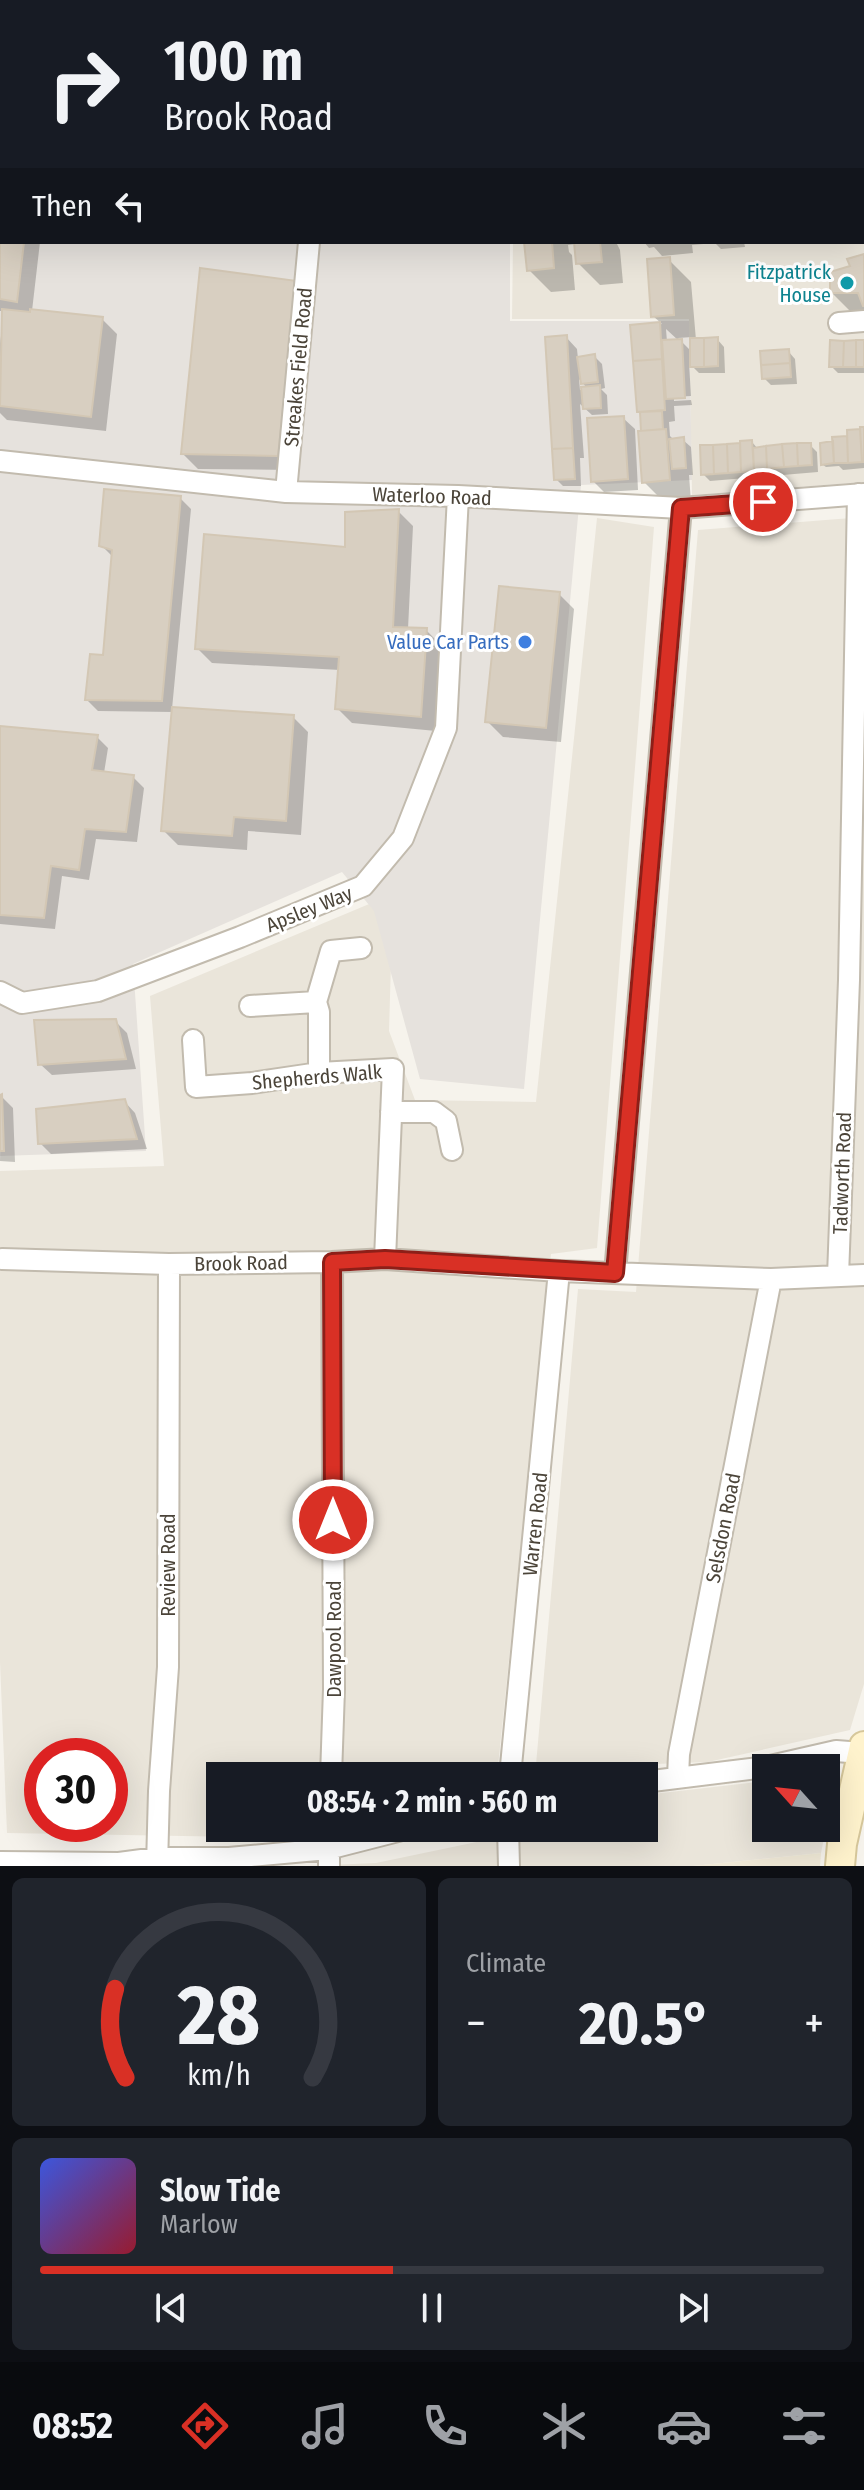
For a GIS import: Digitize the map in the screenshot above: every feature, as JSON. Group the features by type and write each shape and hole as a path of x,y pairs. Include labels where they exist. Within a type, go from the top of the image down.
{"street":[{"name":"Streakes Field Road","path":"286,492 309,244"},
{"path":"839,323 864,321"},
{"name":"Waterloo Road","path":"0,461 286,492 458,496 681,508 861,494"},
{"name":"Tadworth Road","path":"838,1276 861,494"},
{"name":"Apsley Way","path":"0,992 22,1003 98,991 363,886 403,838 446,728 458,496"},
{"path":"615,1273 681,508"},
{"path":"319,1073 319,1012 316,1002 331,951 361,948"},
{"path":"250,1006 316,1002"},
{"name":"Shepherds Walk","path":"193,1040 196,1087 319,1073 393,1069 385,1259"},
{"path":"391,1112 434,1112 446,1121 452,1150"},
{"name":"Brook Road","path":"2,1259 169,1264 385,1259 559,1271 771,1279 864,1275"},
{"name":"Dawpool Road","path":"331,1762 334,1689 332,1262"},
{"name":"Review Road","path":"157,1862 168,1667 169,1264"},
{"name":"Warren Road","path":"511,1762 559,1271"},
{"name":"Selsdon Road","path":"678,1777 679,1754 771,1279"},
{"path":"658,1780 766,1767 836,1751 863,1749 840,1866"},
{"path":"0,1862 119,1863 229,1858 328,1848 353,1842"},
{"path":"508,1842 509,1866"}],"shaded area":[{"path":"0,244 510,244 510,321 689,321 692,480 581,485 524,1089 420,1079 374,911 342,872 133,964 146,1151 0,1156"},
{"path":"513,244 864,244 864,482 692,495 689,319 512,319"},
{"path":"864,517 864,1684 850,1730 708,1762 536,1762 578,1289 636,1292 698,530"},
{"path":"597,518 654,527 597,1248 551,1254 498,1762 206,1762 206,1836 128,1835 128,1738 24,1738 24,1833 7,1833 0,1662 0,1171 164,1166 150,996 393,894 389,1031 415,1100 536,1102"},
{"path":"752,1783 752,1842 823,1842 821,1853 693,1866 307,1866 376,1863 477,1842 658,1842 658,1793"},
{"path":"821,1853 820,1866 693,1866"}],"building":[{"path":"0,244 24,244 17,302 0,299"},
{"path":"524,244 552,244 554,268 527,271"},
{"path":"574,244 600,244 602,262 576,264"},
{"name":"Fitzpatrick House","path":"864,254 863,306 858,293 830,293 830,272 850,266 847,259"},
{"path":"670,257 674,315 651,317 647,259"},
{"path":"200,268 297,281 278,456 181,454"},
{"path":"2,309 103,317 91,417 0,406"},
{"path":"660,322 662,359 633,361 630,325"},
{"path":"567,335 573,448 552,449 545,337"},
{"path":"718,337 718,366 704,367 704,338"},
{"path":"690,338 704,338 704,367 690,367"},
{"path":"682,339 685,398 666,399 662,340"},
{"path":"830,340 844,341 843,367 829,367"},
{"path":"856,340 856,367 843,367 844,341"},
{"path":"856,340 864,340 864,367 856,367"},
{"path":"789,349 790,363 761,365 760,351"},
{"path":"595,354 598,382 581,384 577,357"},
{"path":"662,359 665,410 637,412 633,361"},
{"path":"790,363 791,377 762,379 761,365"},
{"path":"600,385 601,408 583,409 581,387"},
{"path":"662,411 663,429 641,431 640,412"},
{"path":"624,416 628,479 591,482 587,418"},
{"path":"860,427 864,427 864,462 862,462"},
{"path":"666,429 670,480 642,483 638,431"},
{"path":"860,429 862,462 848,463 847,430"},
{"path":"847,436 848,463 834,463 832,437"},
{"path":"684,437 686,468 672,469 669,439"},
{"path":"752,440 754,471 741,472 740,441"},
{"path":"833,441 834,463 821,465 820,443"},
{"path":"740,443 741,472 728,473 727,444"},
{"path":"797,443 798,466 784,467 782,444"},
{"path":"797,443 811,443 812,465 798,466"},
{"path":"727,444 728,473 714,474 713,445"},
{"path":"782,444 784,467 767,469 766,446"},
{"path":"700,445 713,445 714,474 701,475"},
{"path":"766,446 767,469 754,471 753,448"},
{"path":"573,448 575,479 554,480 552,449"},
{"path":"104,489 181,496 162,701 85,700 90,654 103,655 112,550 99,546"},
{"path":"399,509 393,627 427,628 421,717 335,709 339,657 195,649 204,534 345,547 345,512"},
{"path":"499,586 560,592 546,728 485,722"},
{"path":"172,707 294,715 286,821 234,817 232,836 161,831"},
{"path":"0,726 98,735 92,770 134,775 126,832 85,829 79,870 51,866 44,918 0,915"},
{"path":"116,1019 126,1059 38,1065 34,1020"},
{"path":"0,1095 4,1151 0,1151"},
{"path":"125,1099 137,1139 38,1144 36,1109"}],"place":[{"name":"Fitzpatrick House","path":"847,283"},
{"name":"Value Car Parts","path":"525,642"}],"route":[{"path":"333,1520 332,1262 385,1259 615,1273 681,508 763,502"}]}
